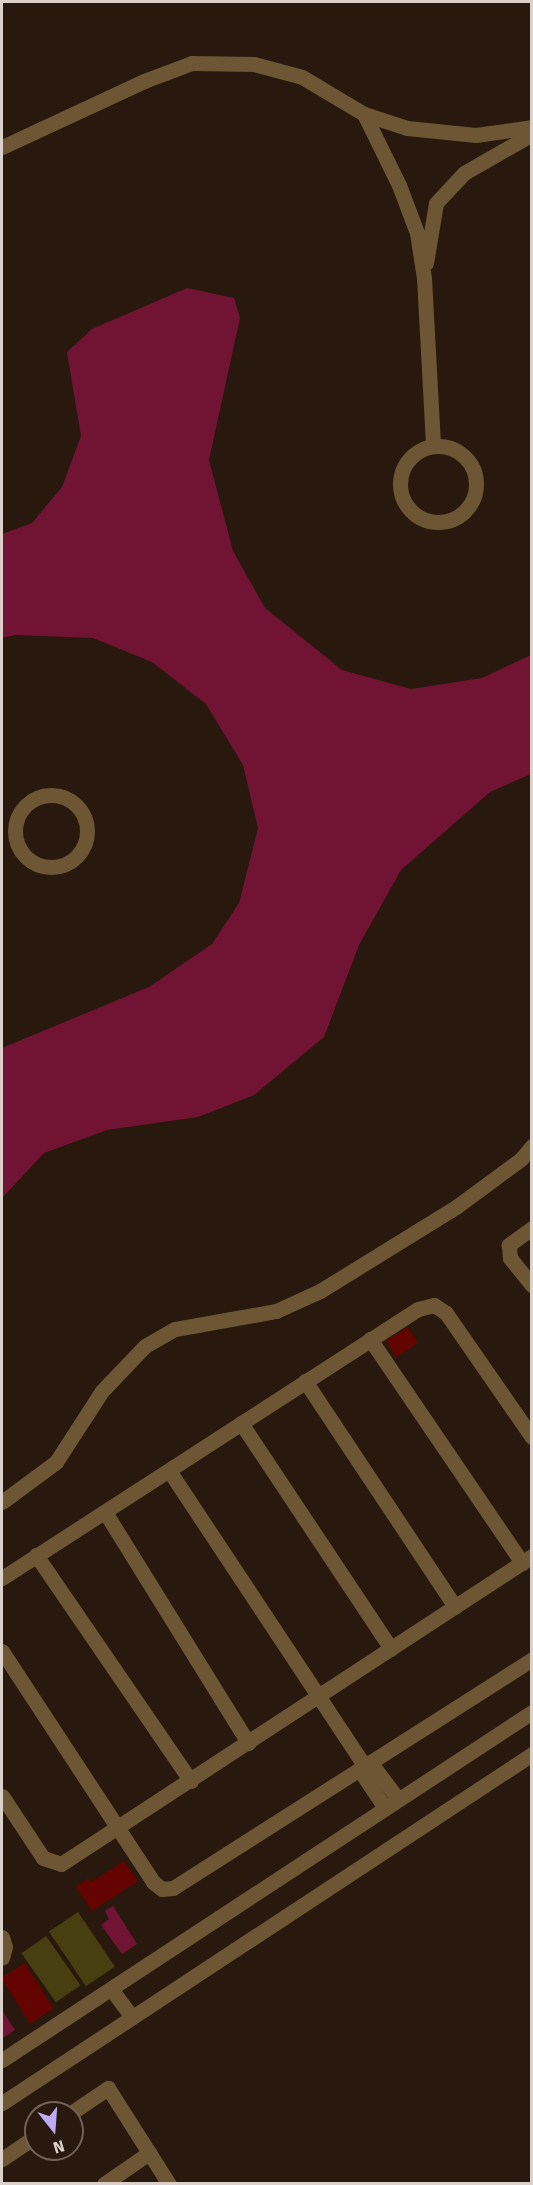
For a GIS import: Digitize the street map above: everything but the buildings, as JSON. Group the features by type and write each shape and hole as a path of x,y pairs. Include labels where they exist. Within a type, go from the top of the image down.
{"street":[{"path":"2,147 144,81 192,63 254,64 302,77 364,114 406,128 447,134 476,135 531,127"},
{"path":"364,114 399,185 417,233 424,278 433,444"},
{"path":"424,278 436,202 464,173 531,134"},
{"path":"433,444 457,449 473,466 477,489 468,510 447,522 422,520 403,503 399,478 403,470 411,455 433,444"},
{"path":"50,795 69,800 81,810 89,826 78,856 67,865 36,867 8,847 19,810 34,799 50,795"},
{"path":"2,1502 56,1462 102,1391 145,1346 175,1329 276,1311 320,1291 456,1207 522,1159 531,1146"},
{"path":"531,1228 509,1245 510,1258 531,1285"},
{"path":"2,1578 170,1472 241,1423 418,1309 434,1305 446,1313 531,1437"},
{"path":"2,1796 43,1858 52,1864 61,1864 119,1829 527,1560 370,1340"},
{"path":"305,1381 455,1607"},
{"path":"241,1423 391,1649"},
{"path":"170,1472 392,1804"},
{"path":"105,1512 248,1743"},
{"path":"36,1555 191,1781"},
{"path":"2,1651 153,1882 162,1889 173,1888 531,1659"},
{"path":"2,2060 531,1712"},
{"path":"2,2103 531,1754"},
{"path":"2,1937 5,1947 2,1958"},
{"path":"111,1989 132,2018"},
{"path":"84,2104 108,2088 168,2184"},
{"path":"2,2159 24,2144"},
{"path":"104,2184 149,2153"}],"shaded area":[{"path":"187,288 234,298 240,318 209,460 233,551 265,608 342,670 411,689 482,678 531,655 531,774 490,792 401,870 359,945 324,1037 254,1095 198,1117 107,1130 44,1153 2,1198 2,1048 149,987 212,944 239,903 258,828 243,765 206,704 152,662 93,638 16,635 2,638 2,534 32,523 62,487 81,436 67,352 92,329"},
{"path":"113,1906 137,1944 122,1954 101,1925 109,1919 105,1911"},
{"path":"78,1912 115,1967 86,1986 49,1932"},
{"path":"46,1936 80,1985 56,2002 21,1953"},
{"path":"2,2010 15,2030 2,2039"}]}
